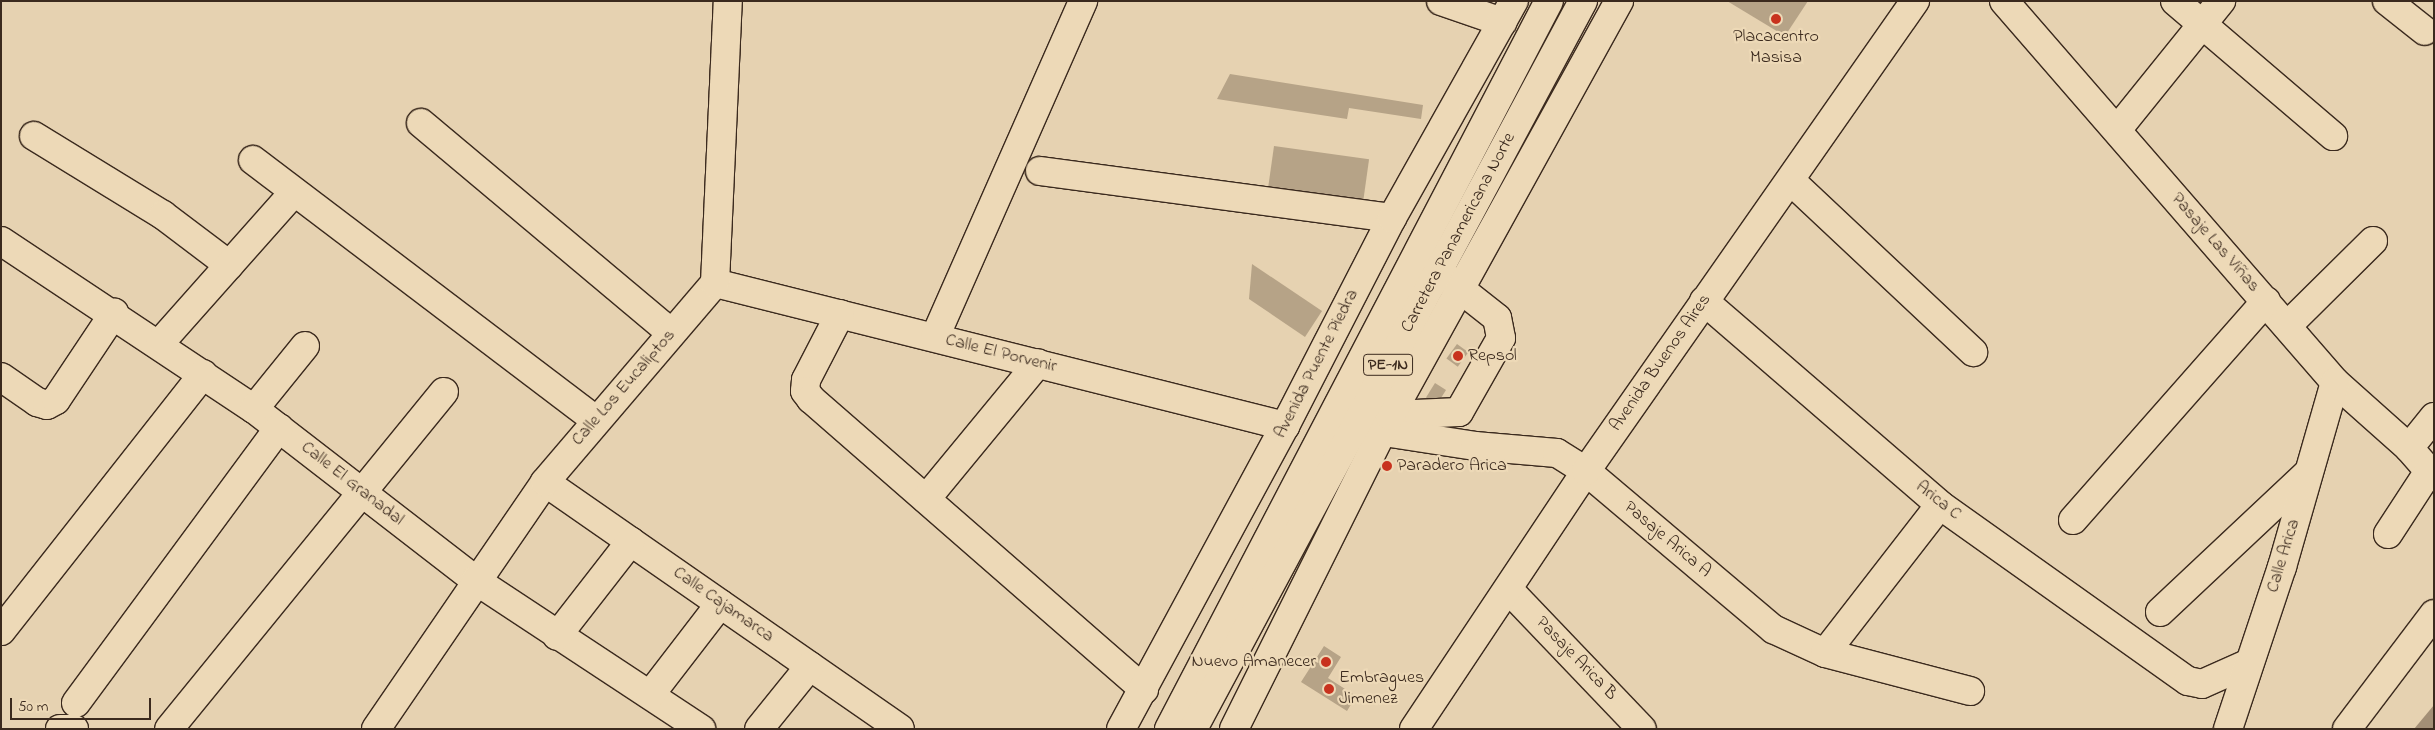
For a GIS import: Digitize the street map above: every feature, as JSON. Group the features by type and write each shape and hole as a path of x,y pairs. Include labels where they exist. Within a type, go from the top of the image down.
{"main road":[{"path":"715,283 728,1"},
{"path":"935,337 1083,1"},
{"path":"1441,1 1508,12"},
{"name":"Carretera Panamericana Norte","path":"1169,729 1548,1"},
{"name":"Carretera Panamericana Norte","path":"1193,729 1583,1"},
{"path":"1234,729 1386,425 1619,1"},
{"name":"Avenida Buenos Aires","path":"1414,729 1509,590 1586,472 1915,1"},
{"name":"Pasaje Las Viñas","path":"2004,1 2335,382 2409,448 2431,474"},
{"path":"2175,1 2333,136"},
{"path":"2117,130 2222,1"},
{"path":"2387,1 2425,31"},
{"name":"Avenida Puente Piedra","path":"1121,729 1286,426 1392,218 1508,12"},
{"path":"421,123 671,333"},
{"path":"34,136 163,215 229,265"},
{"path":"253,160 595,420"},
{"path":"1040,172 1392,218"},
{"path":"1791,181 1974,352"},
{"path":"160,343 294,192"},
{"name":"Calle El Granadal","path":"1,241 160,343 254,409 476,580 557,636 701,729"},
{"path":"2287,326 2373,241"},
{"path":"1386,425 1459,412 1502,338 1502,328 1497,318 1438,271"},
{"name":"Calle El Porvenir","path":"715,283 1286,426"},
{"name":"Calle Los Eucaliptos","path":"376,729 476,580 546,482 595,420 715,283"},
{"name":"Arica C","path":"1704,301 1940,505 2188,681 2202,684 2249,663"},
{"path":"2073,520 2266,301"},
{"path":"1,377 37,402 47,405 56,400 114,313"},
{"path":"840,314 806,380 805,391 1144,689"},
{"path":"254,409 304,346"},
{"path":"926,499 1038,363"},
{"path":"4,621 203,374"},
{"name":"Calle Arica","path":"2228,729 2309,472 2335,382"},
{"path":"169,729 361,491 444,392"},
{"path":"2409,448 2434,417"},
{"name":"Pasaje Arica A","path":"1358,422 1557,453 1586,472 1773,629 1825,653 1970,691"},
{"path":"60,729 75,716 279,428"},
{"path":"2160,612 2309,472"},
{"path":"2388,534 2431,474"},
{"name":"Calle Cajamarca","path":"546,482 897,728"},
{"path":"1825,653 1940,505"},
{"path":"557,636 631,541"},
{"name":"Pasaje Arica B","path":"1509,590 1642,729"},
{"path":"650,695 720,604"},
{"path":"2347,729 2434,614"},
{"path":"759,729 810,666"}],"shaded area":[{"path":"2434,705 2434,729 2414,729"}],"building":[{"name":"Placacentro Masisa","path":"1727,1 1808,1 1785,36"},
{"path":"1230,74 1423,105 1421,119 1349,108 1347,119 1217,99"},
{"path":"1274,146 1369,159 1363,201 1268,188"},
{"path":"1252,264 1322,311 1305,337 1249,299"},
{"name":"Repsol","path":"1457,344 1468,352 1458,367 1446,359"},
{"name":"Repsol","path":"1435,383 1446,390 1437,404 1426,397"},
{"name":"Embragues Jimenez","path":"1324,646 1341,657 1328,678 1356,696 1347,711 1301,682"}],"place":[{"name":"Placacentro Masisa","path":"1776,19"},
{"name":"Repsol","path":"1458,356"},
{"name":"Paradero Arica","path":"1387,466"},
{"name":"Nuevo Amanecer","path":"1326,662"},
{"name":"Embragues Jimenez","path":"1329,689"}]}
